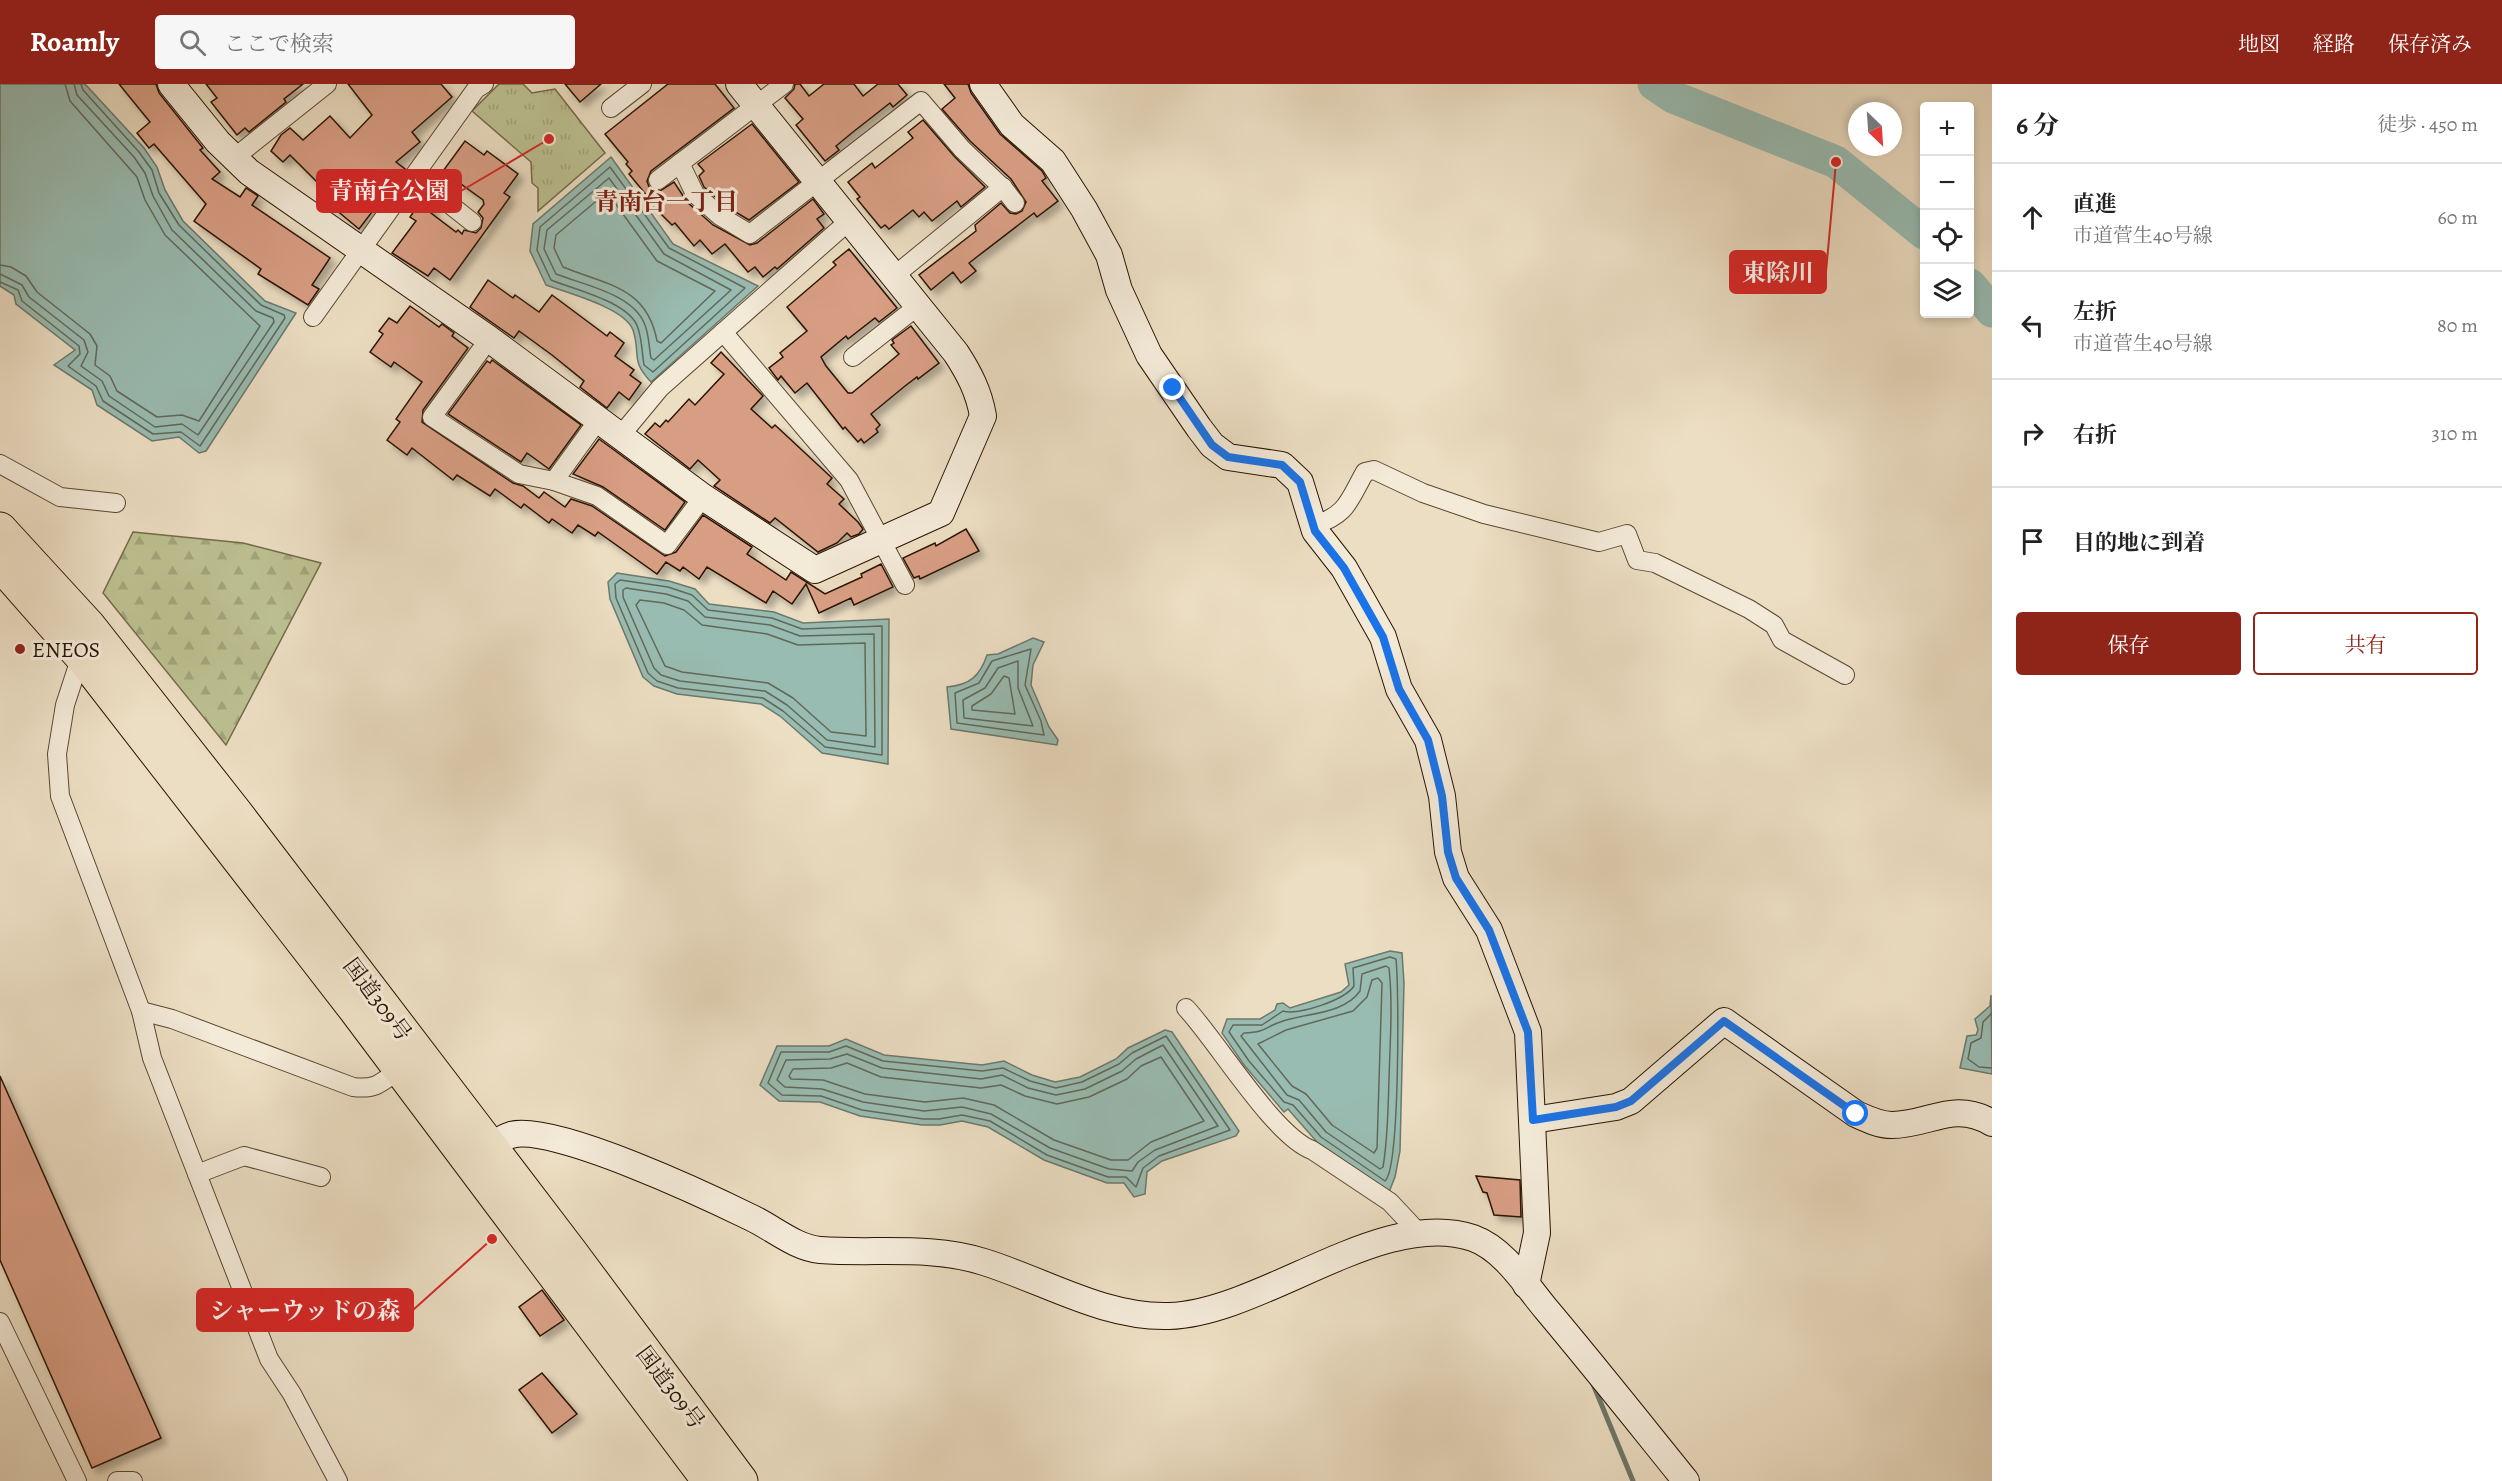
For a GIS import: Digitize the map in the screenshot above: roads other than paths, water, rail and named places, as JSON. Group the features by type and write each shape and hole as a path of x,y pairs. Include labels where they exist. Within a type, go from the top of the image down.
{"highway":[{"name":"国道309号","path":"0,529 89,626 483,1156 709,1481"},
{"name":"国道309号","path":"0,564 81,656 400,1068 483,1156 741,1481"}],"street":[{"path":"171,84 234,158 249,172 489,339 703,497 814,570 941,513 982,416 980,401 969,374 918,306 739,84"},
{"path":"313,317 476,89 484,84"},
{"path":"611,108 642,84"},
{"path":"658,180 784,84"},
{"path":"983,84 1012,125 1053,161 1084,209 1109,255 1119,290 1149,355 1199,428 1212,445 1228,457 1282,465 1300,482 1313,526 1360,593 1383,637 1399,689 1428,740 1442,796 1448,852 1456,878 1489,930 1528,1032 1537,1233 1526,1285"},
{"path":"234,158 315,88"},
{"path":"680,162 695,194 720,216 750,234 921,101 962,149 1016,202"},
{"path":"415,177 472,222"},
{"path":"894,276 1002,187"},
{"path":"621,435 660,388 849,221"},
{"path":"853,357 918,306"},
{"path":"723,332 849,480 904,585"},
{"path":"489,339 432,417 519,474 554,481 597,496 667,545 703,497"},
{"path":"554,481 599,419"},
{"path":"0,464 60,497 116,503"},
{"path":"1313,526 1334,519 1344,510 1365,472 1374,470 1423,493 1484,514 1599,542 1627,534 1636,560 1655,562 1749,609 1774,625 1782,640 1845,675"},
{"path":"81,656 65,705 57,754 60,796 141,1011 152,1058 269,1359 292,1394 338,1481"},
{"path":"1186,1008 1260,1102 1299,1145 1312,1150 1390,1202 1418,1232"},
{"path":"141,1011 172,1019 353,1087 368,1089 377,1086 400,1068"},
{"path":"1533,1120 1616,1107 1631,1101 1724,1021 1856,1114 1873,1121 1892,1125 1939,1114 1964,1112 1992,1123"},
{"path":"483,1156 511,1135 532,1134 613,1156 703,1195 810,1250 936,1251 983,1262 1128,1313 1169,1316 1199,1310 1384,1240 1418,1232 1472,1237 1492,1247 1526,1285 1686,1481"},
{"path":"197,1174 244,1156 321,1177"},
{"path":"0,1322 77,1481"},
{"path":"117,1481 133,1481"}],"water":[{"path":"0,84 85,84 144,148 157,167 165,190 183,221 265,301 296,313 206,451 199,453 179,437 152,441 97,405 92,390 54,365 75,350 16,304 14,295 0,286"},
{"path":"611,157 673,244 758,286 651,382 640,368 633,330 628,322 595,302 546,285 530,251 533,224"},
{"path":"617,573 669,581 695,589 709,604 774,612 803,623 889,619 888,764 822,753 780,716 761,704 677,694 654,686 643,677 610,599 608,582"},
{"path":"1033,638 1044,642 1033,665 1031,685 1049,727 1058,740 1057,745 951,729 947,687 968,682 973,678 981,669 987,655 998,654"},
{"path":"1390,951 1402,953 1404,983 1400,1151 1395,1177 1389,1192 1317,1142 1288,1109 1284,1112 1244,1065 1222,1033 1227,1019 1260,1019 1275,1010 1277,1004 1283,1003 1290,1008 1341,992 1349,985 1345,964"},
{"path":"1991,995 1992,1074 1960,1068 1967,1036 1976,1035 1978,1030 1975,1019 1990,1006"},
{"path":"1165,1030 1172,1032 1239,1131 1236,1136 1162,1161 1147,1172 1145,1194 1134,1197 1124,1183 1107,1183 1044,1160 988,1127 962,1121 922,1125 860,1116 820,1102 779,1101 760,1085 777,1046 829,1046 846,1039 884,1055 982,1065 1004,1061 1032,1075 1055,1082 1080,1077 1116,1059 1128,1048"}],"waterway":[{"path":"1654,84 1673,97 1836,162 1920,230"},
{"path":"1974,290 1992,311"},
{"path":"1593,1384 1633,1481"}],"place":[{"name":"青南台公園","path":"549,139"},
{"name":"東除川","path":"1836,162"},
{"name":"ENEOS","path":"20,649"},
{"name":"シャーウッドの森","path":"492,1239"}],"district":[{"name":"青南台一丁目","path":"666,202"}]}
